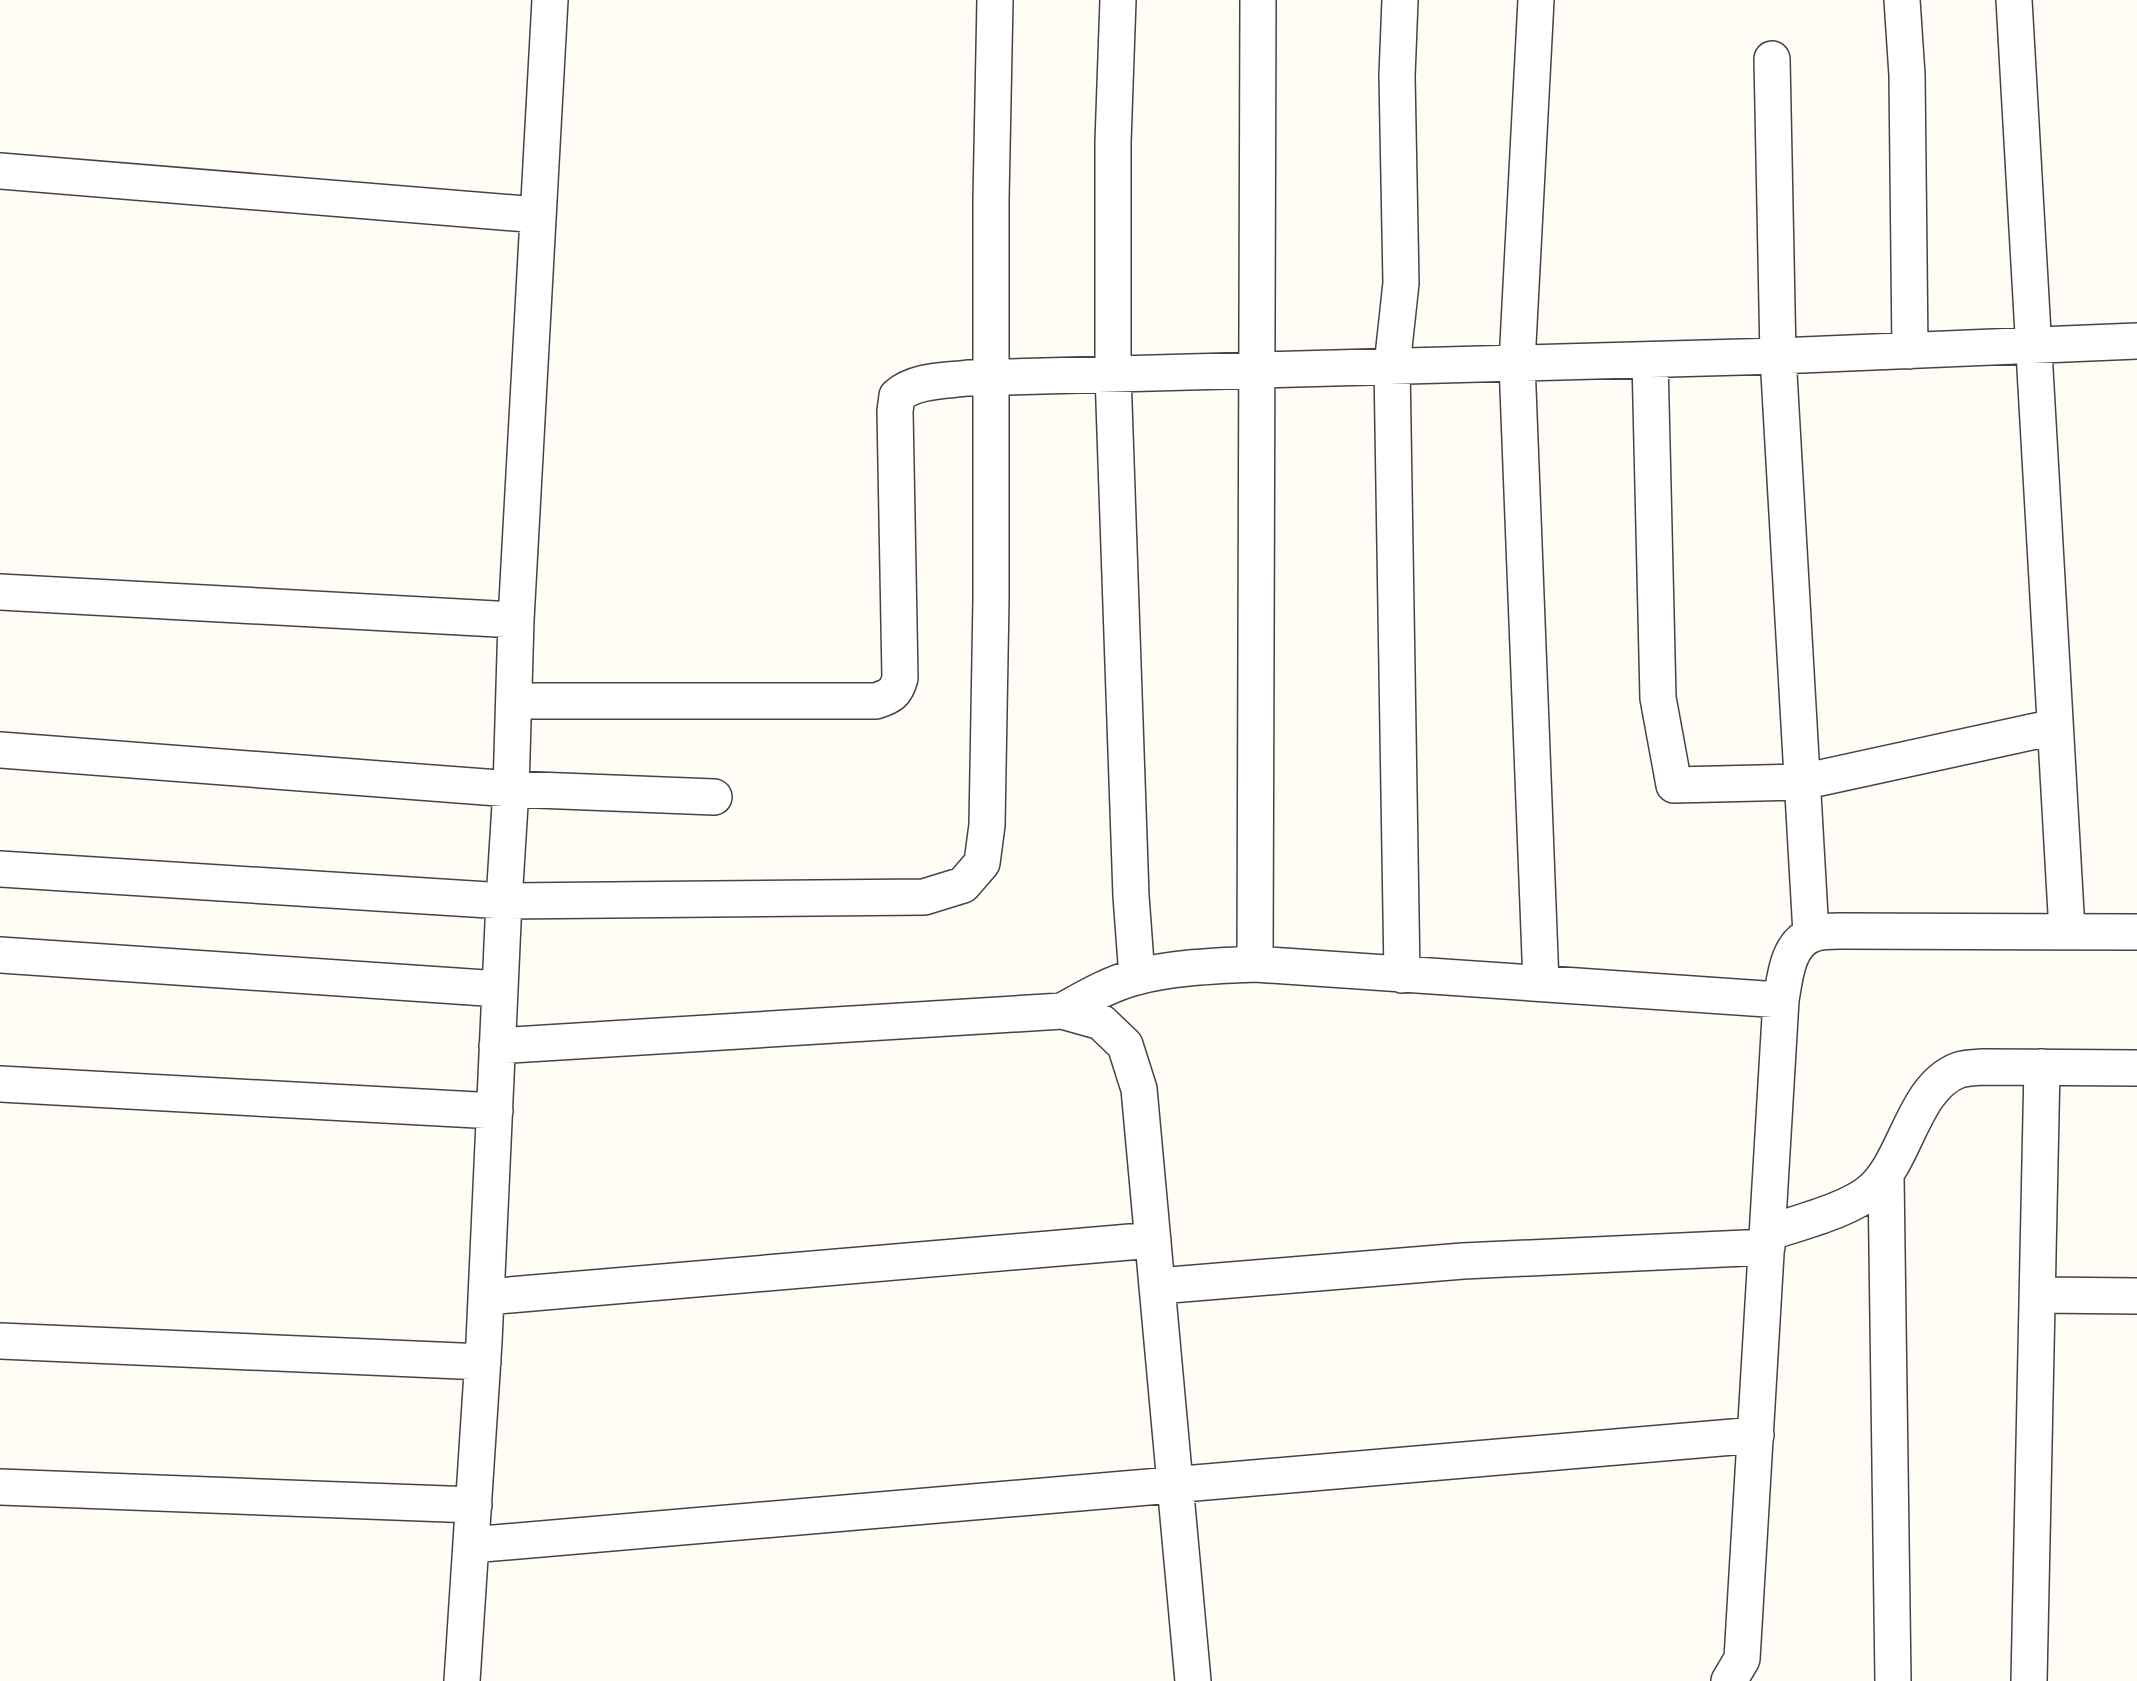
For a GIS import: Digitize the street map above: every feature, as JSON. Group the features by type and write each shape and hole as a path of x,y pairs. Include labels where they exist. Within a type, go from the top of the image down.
{"street":[{"path":"462,1681 483,1362 511,789 516,620 550,0"},
{"path":"0,869 504,901 924,897 963,885 982,863 987,825 991,600 989,378 995,0"},
{"path":"1118,0 1113,142 1113,374 1131,896 1137,976"},
{"path":"1255,964 1258,0"},
{"path":"1401,0 1397,76 1401,283 1392,366 1402,975"},
{"path":"1535,0 1517,363 1541,983"},
{"path":"1902,0 1907,75 1910,351"},
{"path":"2014,0 2067,931"},
{"path":"1772,58 1777,356 1811,934"},
{"path":"0,171 538,215"},
{"path":"514,701 876,701 890,696 897,689 901,678 895,424 897,396 906,388 919,385 989,378 1777,356 2137,341"},
{"path":"1650,360 1658,698 1674,785 1802,782 2054,727"},
{"path":"0,592 516,620"},
{"path":"0,750 511,789 714,797"},
{"path":"1729,1681 1742,1659 1781,1000 1793,950 1811,934 1840,930 2137,932"},
{"path":"0,955 500,989"},
{"path":"1062,1011 1107,987 1137,976 1255,964 1781,1000"},
{"path":"497,1046 1062,1011 1101,1022 1125,1045 1139,1089 1193,1681"},
{"path":"2029,1681 2042,1068"},
{"path":"1158,1286 1767,1240 1869,1193 1886,1176 1927,1098 1941,1082 1959,1070 2137,1068"},
{"path":"0,1084 495,1111"},
{"path":"1886,1176 1893,1681"},
{"path":"486,1297 1153,1240"},
{"path":"2038,1295 2137,1296"},
{"path":"0,1341 483,1362"},
{"path":"471,1545 1756,1435"},
{"path":"0,1486 474,1505"}]}
